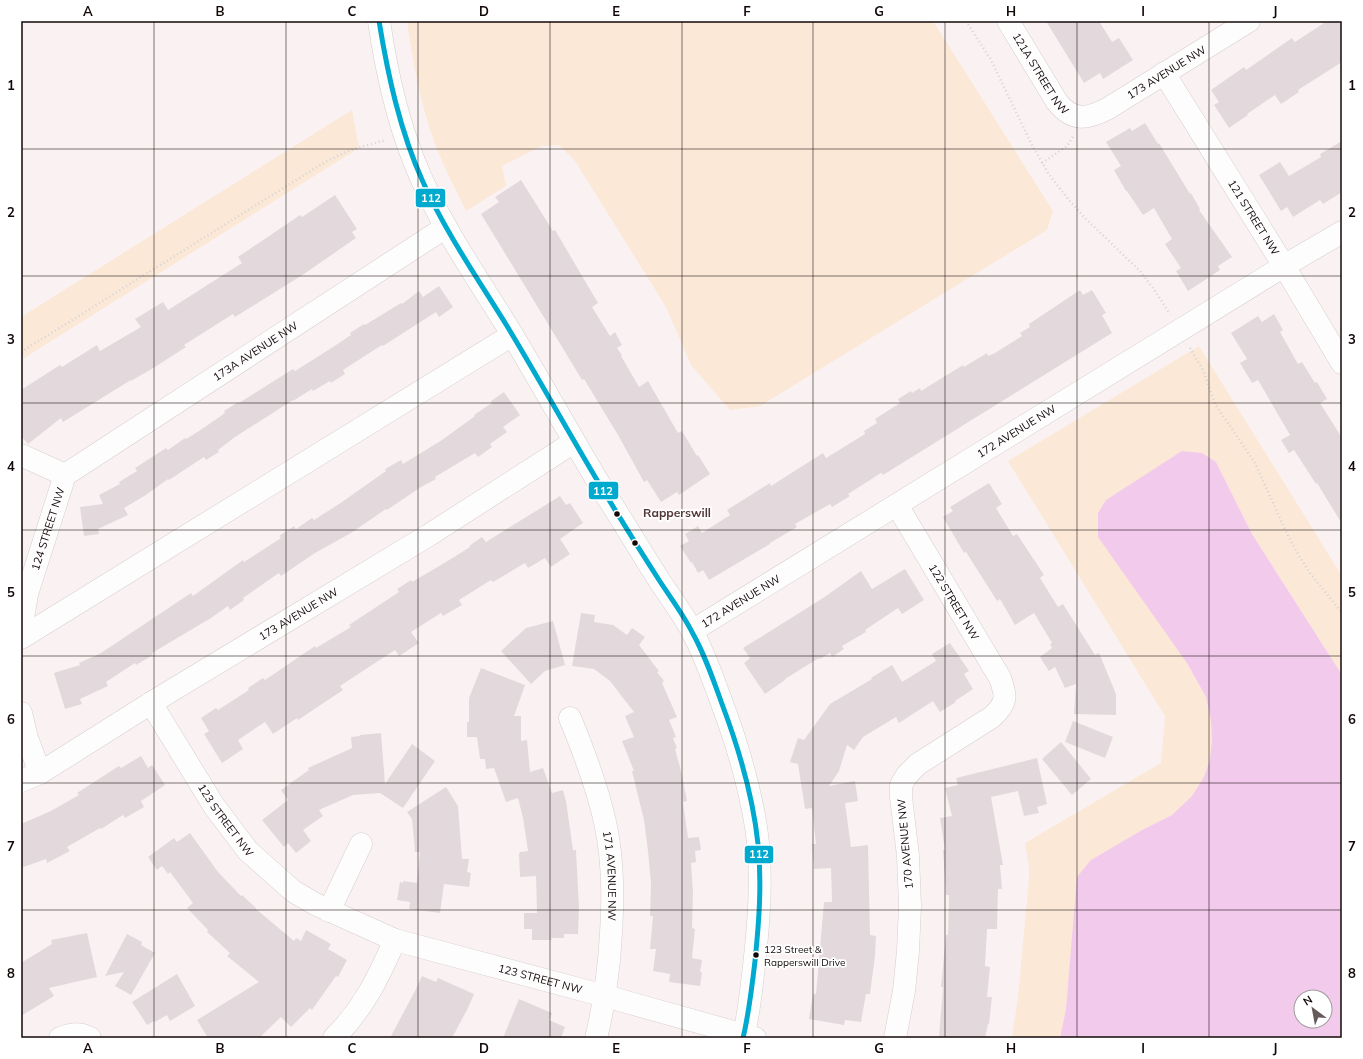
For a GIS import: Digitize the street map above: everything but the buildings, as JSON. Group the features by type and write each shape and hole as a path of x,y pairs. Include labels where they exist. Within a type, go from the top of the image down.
{"street":[{"path":"379,21 384,54 396,107 404,135 424,185 446,227 512,335 574,442 641,552 692,631 712,677 741,759 756,829 759,868 759,913 747,1037"},
{"name":"121A STREET NW","path":"1008,21 1057,102 1063,109 1081,118"},
{"name":"173 AVENUE NW","path":"1081,118 1096,114 1107,108 1249,21"},
{"name":"121 STREET NW","path":"1164,73 1284,266 1342,363"},
{"name":"173A AVENUE NW","path":"65,475 446,227"},
{"name":"172 AVENUE NW","path":"692,631 1284,266 1342,232"},
{"path":"21,638 512,335"},
{"name":"173 AVENUE NW","path":"30,777 429,535 574,442"},
{"path":"21,455 65,475"},
{"name":"124 STREET NW","path":"21,630 27,594 65,475"},
{"name":"122 STREET NW","path":"897,505 1000,678 1004,690 1005,700"},
{"name":"170 AVENUE NW","path":"895,1038 905,984 910,906 908,856 901,785 907,775 918,764 992,717 1005,700"},
{"name":"123 STREET NW","path":"151,703 214,806 248,851 293,891 329,911 395,940 605,996 747,1037"},
{"path":"21,712 27,738 30,777"},
{"name":"171 AVENUE NW","path":"570,718 586,756 596,787 605,822 611,856 612,928 605,996 596,1038"},
{"path":"329,911 362,844"},
{"path":"334,1038 348,1024 369,994 395,940"},
{"path":"60,1038 71,1034 86,1036"}],"path":[{"path":"966,21 991,60 1042,163 1068,199 1085,218 1140,271 1153,288 1180,330 1203,370 1215,404 1255,463 1288,536 1299,556 1310,573 1342,613"},
{"path":"1042,163 1067,146 1073,137 1081,118"},
{"path":"21,352 325,162 350,150 404,135"}],"shaded area":[{"path":"407,21 933,21 1053,211 1047,230 760,406 730,410 691,365 666,307 575,161 559,145 542,146 502,166 506,186 466,211 439,155 426,116 418,85"},
{"path":"352,110 359,148 21,360 21,317"},
{"path":"1199,346 1342,576 1342,675 1252,534 1216,462 1202,453 1182,451 1187,663 1206,697 1211,720 1212,739 1210,760 1204,777 1192,796 1172,815 1142,830 1091,860 1071,957 1066,1009 1060,1038 1012,1038 1018,997 1029,879 1029,867 1025,843 1161,763 1165,716 1008,461"},
{"path":"1182,451 1202,453 1216,462 1252,534 1342,675 1342,1038 1060,1038 1066,1009 1077,877 1091,860 1142,830 1172,815 1192,796 1204,777 1210,760 1212,739 1211,720 1206,697 1187,663 1098,537 1098,513 1106,500"}],"transit line":[{"name":"112","path":"379,21 386,62 401,123 415,163 432,201 452,238 520,347 606,495 659,580 681,612 697,641 712,676 740,755 753,808 758,844 760,902 754,971 743,1038"}],"place":[{"name":"123 Street & Rapperswill Drive","path":"756,955"}],"district":[{"name":"Rapperswill","path":"677,512"}]}
